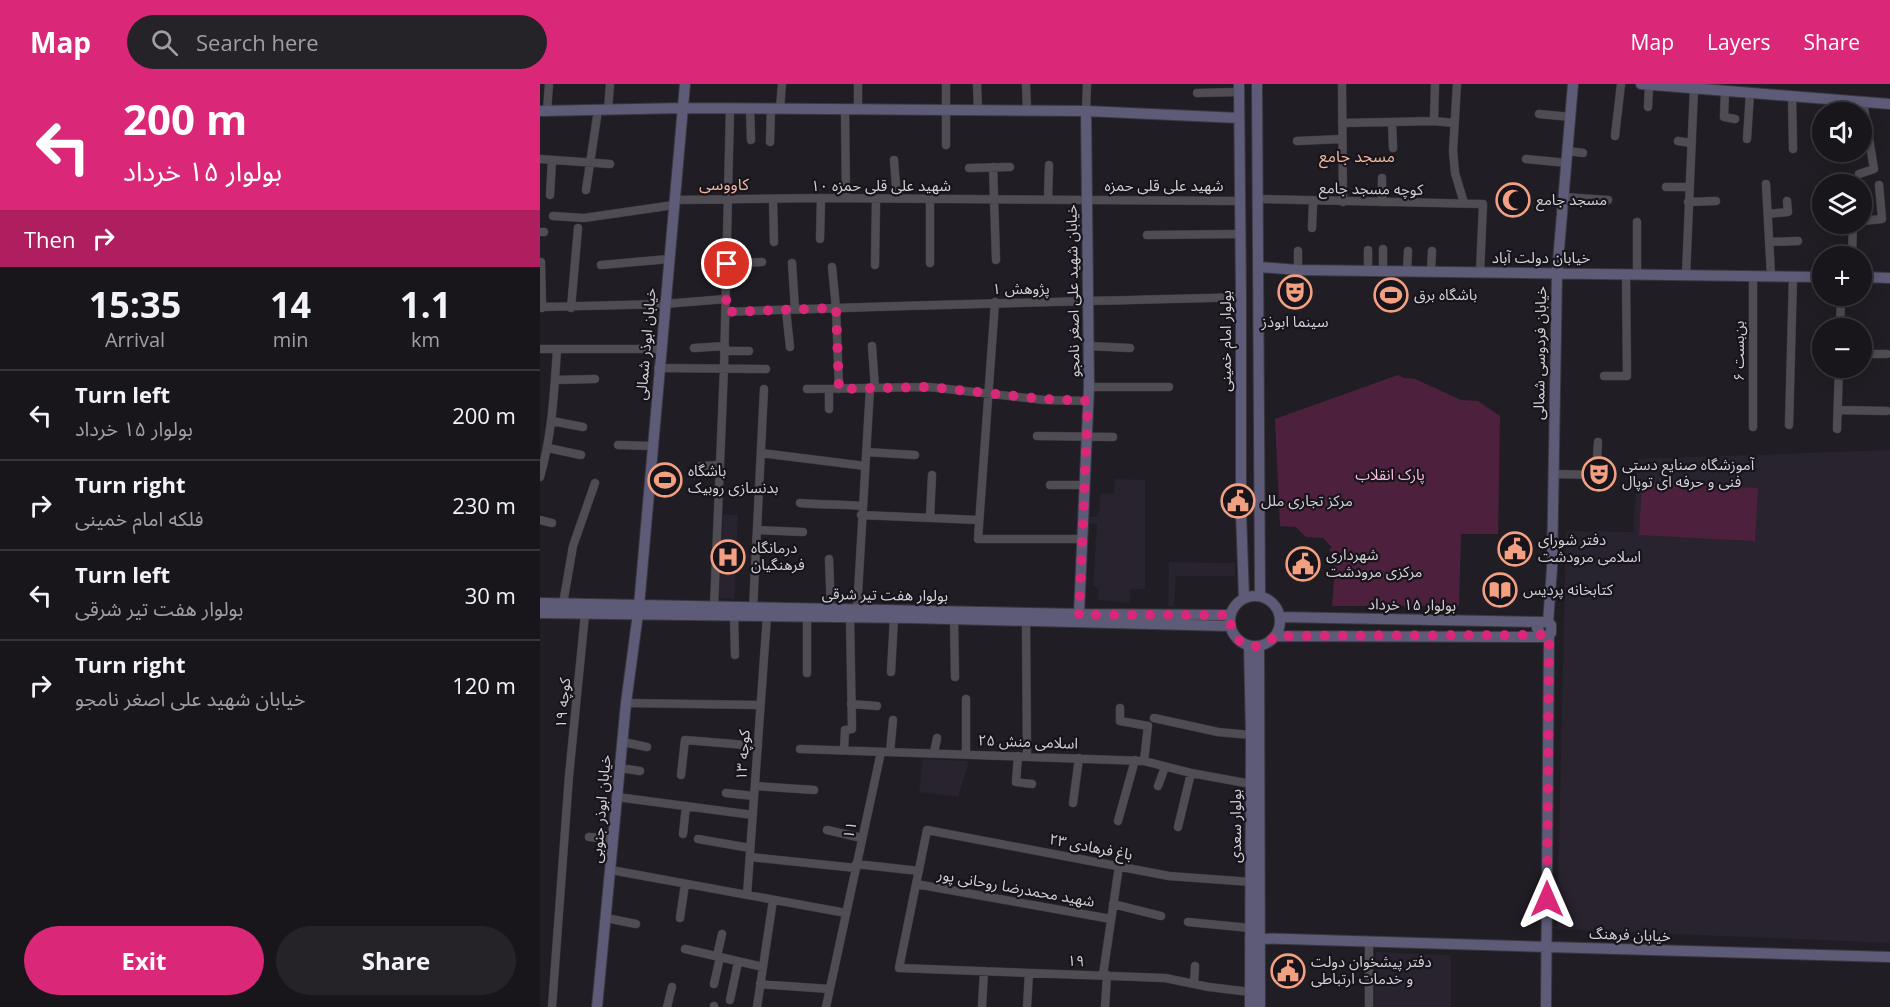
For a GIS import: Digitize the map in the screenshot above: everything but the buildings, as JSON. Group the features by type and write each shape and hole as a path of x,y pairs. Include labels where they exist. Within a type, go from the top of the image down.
{"street":[{"path":"549,84 543,111 683,108 1027,110 1239,118"},
{"path":"586,190 589,162 610,84"},
{"name":"خیابان ابوذر شمالی","path":"638,610 685,84"},
{"path":"770,142 775,108 782,84"},
{"path":"858,84 858,109"},
{"path":"946,84 946,145"},
{"path":"977,84 978,110"},
{"path":"1026,84 1027,110"},
{"path":"1086,111 1087,84"},
{"path":"1257,84 1260,596"},
{"path":"1342,84 1342,202"},
{"path":"1434,122 1435,84"},
{"path":"1457,84 1454,162 1464,203"},
{"name":"خیابان فردوسی شمالی","path":"1545,635 1537,628 1546,622 1552,568 1557,273 1574,84"},
{"path":"1615,136 1621,84"},
{"path":"1641,84 1863,102"},
{"path":"1648,107 1649,85"},
{"path":"1686,275 1692,87"},
{"path":"1197,93 1239,88"},
{"name":"بولوار امام خمینی","path":"1239,88 1240,512 1244,598"},
{"path":"1725,91 1724,117 1735,119"},
{"path":"1747,139 1750,93"},
{"path":"1792,96 1793,149"},
{"path":"1872,103 1890,104"},
{"path":"714,607 725,349 729,108"},
{"path":"750,108 751,140"},
{"path":"845,109 846,198"},
{"name":"خیابان شهید علی اصغر نامجو","path":"1079,615 1089,387 1086,111"},
{"path":"1539,114 1571,117"},
{"path":"1392,122 1393,148"},
{"path":"1342,123 1454,123"},
{"path":"1297,141 1342,139"},
{"path":"1678,141 1690,143"},
{"path":"1526,159 1568,157 1583,153"},
{"path":"540,159 610,164"},
{"path":"550,195 552,160"},
{"path":"894,160 897,199"},
{"path":"1859,174 1874,169 1872,162"},
{"path":"1048,199 1049,165"},
{"path":"993,167 996,260"},
{"path":"969,168 1010,167"},
{"path":"1382,178 1382,202"},
{"path":"1766,184 1771,276"},
{"path":"1872,220 1882,219 1879,184"},
{"path":"1666,187 1689,187"},
{"path":"1564,197 1608,200"},
{"path":"820,239 821,198"},
{"path":"773,199 774,242"},
{"path":"875,265 876,199"},
{"name":"شهید علی قلی حمزه ۱۰","path":"553,216 584,218 674,202 728,200 1087,199"},
{"name":"شهید علی قلی حمزه","path":"1087,199 1240,201"},
{"name":"کوچه مسجد جامع","path":"1258,199 1483,204 1480,273"},
{"path":"930,200 930,262"},
{"path":"1688,202 1716,201"},
{"path":"1768,214 1788,212 1787,201"},
{"path":"1312,228 1313,202"},
{"path":"1604,376 1626,376 1637,222"},
{"path":"571,308 578,228"},
{"path":"1148,235 1241,234"},
{"path":"1769,242 1798,241"},
{"path":"1383,249 1383,271"},
{"path":"1368,250 1368,271"},
{"path":"1298,251 1298,270"},
{"path":"1407,272 1408,251"},
{"path":"1431,272 1432,251"},
{"path":"601,265 669,259"},
{"path":"541,262 541,308 664,304 726,299"},
{"path":"727,264 762,262"},
{"path":"792,263 795,309"},
{"path":"832,267 839,389"},
{"name":"خیابان دولت آباد","path":"1259,267 1407,272 1812,277"},
{"name":"بن‌بست ۶","path":"1753,276 1753,427"},
{"path":"1789,425 1793,277"},
{"path":"1872,277 1890,278"},
{"name":"پژوهش ۱","path":"726,312 995,302 1088,302 1241,297"},
{"path":"995,302 978,539 1082,539"},
{"path":"786,310 790,347"},
{"path":"844,750 845,730 852,729 853,614 873,388 872,346"},
{"path":"1088,346 1130,348"},
{"path":"694,348 749,351"},
{"path":"540,349 660,349"},
{"path":"540,477 552,421 557,350"},
{"path":"1872,354 1887,354"},
{"path":"658,368 765,369"},
{"path":"1837,429 1839,378"},
{"path":"555,380 595,379"},
{"path":"807,389 929,387 1044,399 1088,401"},
{"path":"1089,387 1169,387"},
{"path":"753,609 764,389"},
{"path":"829,389 829,409"},
{"path":"1838,410 1887,411"},
{"path":"552,421 583,427"},
{"path":"1037,436 1113,437"},
{"path":"1554,474 1596,475 1598,442"},
{"path":"618,445 652,446"},
{"path":"548,448 581,455"},
{"path":"866,452 915,455"},
{"path":"761,453 865,466"},
{"path":"701,466 720,465"},
{"path":"930,518 932,475"},
{"path":"562,603 573,546 595,483"},
{"path":"1050,485 1084,485"},
{"path":"800,503 831,506 835,504 861,511 930,518 980,520"},
{"path":"540,520 552,524"},
{"path":"757,530 802,532"},
{"path":"829,559 831,610"},
{"path":"1260,596 1273,604 1280,617 1280,624 1271,641 1254,646 1240,642 1233,635 1230,620 1237,603 1244,598 1260,596"},
{"name":"بولوار هفت تیر شرقی","path":"540,603 734,616 1079,615 1230,620"},
{"name":"بولوار هفت تیر شرقی","path":"540,613 585,614 714,607 831,610 894,618 912,614 954,619 1026,621 1230,620"},
{"name":"خیابان ابوذر جنوبی","path":"597,1007 638,610"},
{"name":"کوچه ۱۹","path":"552,1007 568,794 585,614"},
{"path":"734,616 735,655"},
{"name":"کوچه ۱۳","path":"747,895 767,616"},
{"path":"807,617 807,673"},
{"name":"بولوار ۱۵ خرداد","path":"1280,617 1546,622"},
{"path":"891,672 894,618"},
{"path":"954,619 955,677"},
{"path":"1026,621 1027,756"},
{"path":"1545,635 1546,1007"},
{"name":"بولوار ۱۵ خرداد","path":"1275,636 1545,635"},
{"name":"بولوار سعدی","path":"1254,646 1251,735 1251,882 1260,1007"},
{"name":"بولوار سعدی","path":"1250,1007 1254,934 1254,646"},
{"path":"966,699 966,754"},
{"path":"627,703 760,705"},
{"path":"852,704 877,706"},
{"path":"1118,821 1148,726 1120,721 1120,708"},
{"path":"1154,718 1218,732 1251,735"},
{"path":"890,752 893,720"},
{"path":"934,753 937,738"},
{"path":"681,775 685,740 758,746"},
{"path":"623,742 647,747"},
{"name":"اسلامی منش ۲۵","path":"801,749 1139,760 1191,774 1251,784"},
{"name":"۱۱","path":"826,1007 880,752"},
{"path":"1018,756 1016,782 1032,784"},
{"path":"1073,803 1079,758"},
{"path":"1158,786 1165,766"},
{"path":"620,768 640,771"},
{"path":"1178,827 1191,774"},
{"path":"755,786 814,790"},
{"path":"726,793 754,796"},
{"path":"617,797 753,815"},
{"path":"683,834 686,806"},
{"path":"827,830 862,838"},
{"name":"باغ فرهادی ۲۳","path":"919,871 927,830 1169,876 1251,882"},
{"path":"589,837 614,839"},
{"path":"698,839 750,848"},
{"path":"750,857 919,871 916,884"},
{"path":"1105,1007 1105,975 1119,866"},
{"path":"610,870 846,914"},
{"path":"680,918 685,884"},
{"name":"شهید محمدرضا روحانی پور","path":"916,884 1111,919"},
{"name":"۱۹","path":"916,884 899,968 1165,978 1250,992"},
{"path":"757,1007 773,900"},
{"path":"1113,904 1161,916"},
{"path":"606,918 636,924"},
{"path":"1188,922 1254,934"},
{"path":"714,984 722,933"},
{"name":"خیابان فرهنگ","path":"1254,934 1370,942 1890,957"},
{"path":"1369,1007 1370,942"},
{"path":"685,949 763,967"},
{"path":"730,1000 738,962"},
{"path":"1194,984 1195,966"},
{"path":"982,1007 984,971"},
{"path":"1027,1007 1029,973"},
{"path":"760,984 830,989"},
{"path":"667,1007 672,987"}],"shaded area":[{"path":"1890,450 1890,943 1557,929 1566,531 1633,532 1638,459"},
{"path":"1115,479 1145,480 1145,589 1131,589 1129,603 1098,600 1099,588 1093,585 1097,524 1089,523 1089,517 1098,517 1101,493 1114,494"},
{"name":"درمانگاه فرهنگیان","path":"723,515 738,515 734,599 719,598"},
{"path":"1169,562 1235,563 1235,576 1176,576 1174,606 1168,606"},
{"path":"923,759 969,761 958,797 919,792"},
{"path":"1376,952 1451,955 1451,1007 1374,1007"}],"green space":[{"name":"پارک انقلاب","path":"1398,375 1415,379 1461,400 1478,401 1500,416 1498,534 1461,534 1459,606 1332,606 1336,556 1329,550 1332,547 1323,538 1306,537 1296,527 1280,526 1275,419"},
{"path":"1642,482 1758,488 1755,541 1639,535"}],"place":[{"name":"مسجد جامع","path":"1513,200"},
{"name":"سینما ابوذز","path":"1295,292"},
{"name":"باشگاه برق","path":"1391,295"},
{"name":"آموزشگاه صنایع دستی فنی و حرفه ای توپال","path":"1599,474"},
{"name":"باشگاه بدنسازی روبیک","path":"665,480"},
{"name":"مرکز تجاری ملل","path":"1238,501"},
{"name":"دفتر شورای اسلامی مرودشت","path":"1515,549"},
{"name":"درمانگاه فرهنگیان","path":"728,557"},
{"name":"شهرداری مرکزی مرودشت","path":"1303,564"},
{"name":"کتابخانه پردیس","path":"1500,590"},
{"name":"دفتر پیشخوان دولت و خدمات ارتباطی","path":"1288,971"}],"district":[{"name":"مسجد جامع","path":"1357,156"},
{"name":"کاووسی","path":"724,184"}],"route":[{"path":"727,264 726,312 836,308 839,389 929,387 1044,399 1088,401 1079,615 1230,615 1233,635 1240,642 1249,646 1265,644 1275,636 1541,635 1545,637 1549,635 1547,899"}]}
